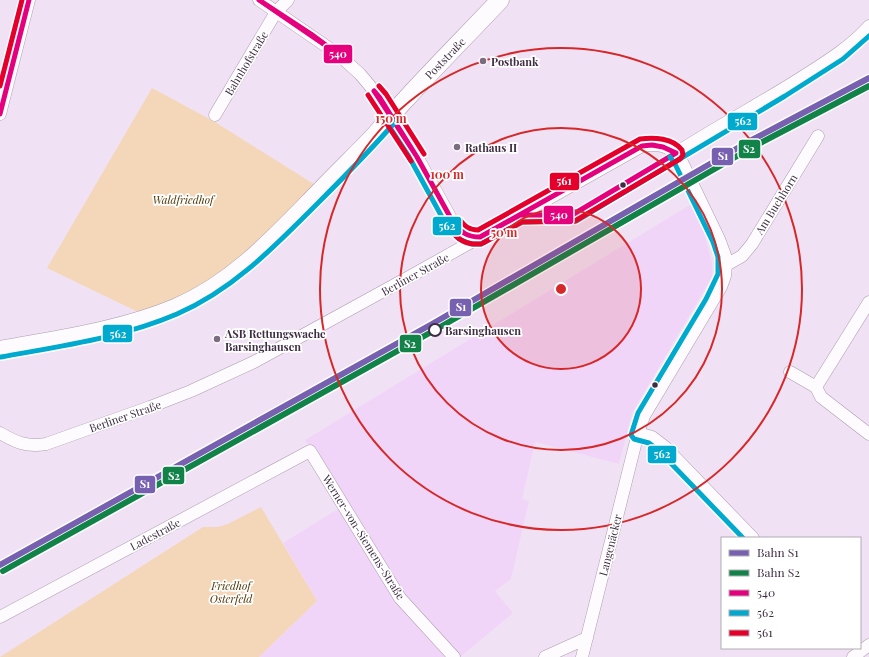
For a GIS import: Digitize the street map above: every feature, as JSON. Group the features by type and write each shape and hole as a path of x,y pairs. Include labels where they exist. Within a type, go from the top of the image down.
{"main road":[{"name":"Poststraße","path":"1,349 130,324 176,307 221,283 259,253 295,218 346,166 406,98 500,0"}],"street":[{"path":"0,114 29,0"},
{"path":"259,0 339,55 360,74 380,98 414,151 454,224 462,233 480,237"},
{"name":"Bahnhofstraße","path":"215,115 276,12 288,0"},
{"path":"752,537 665,447 652,438 638,433 644,416 721,287 725,276 725,255 719,239 681,160 676,153 781,90 839,53 869,26"},
{"name":"Am Buchhorn","path":"726,265 742,256 752,244 818,136"},
{"name":"Berliner Straße","path":"0,433 22,443 34,446 46,444 191,391 254,362 642,146 654,144 666,147 676,153"},
{"path":"816,387 868,307"},
{"path":"790,372 816,387 820,397 869,434"},
{"name":"Langenäcker","path":"582,657 638,433"},
{"name":"Ladestraße","path":"0,617 310,451"},
{"name":"Werner-von-Siemens-Straße","path":"310,451 400,598 454,657"},
{"path":"553,656 587,638"}],"shaded area":[{"path":"693,203 704,232 712,263 712,277 632,413 619,464 535,442 522,499 529,501 511,579 495,591 513,613 460,657 259,657 317,601 283,543 346,504 305,440"}],"green space":[{"name":"Waldfriedhof","path":"152,88 215,122 317,186 229,269 176,300 138,312 47,268"},
{"name":"Friedhof Osterfeld","path":"261,507 317,601 259,657 0,657 203,527 218,527 228,524"}],"rail line":[{"name":"S1","path":"0,565 432,324 748,142 869,78"},
{"name":"S2","path":"3,571 435,330 751,148 869,86"}],"transit line":[{"name":"561","path":"0,86 22,0"},
{"name":"540","path":"0,114 29,0"},
{"name":"540","path":"259,0 311,34 338,54 259,0"},
{"name":"562","path":"385,120 408,155 448,228 459,239 471,244 481,244 522,222 576,221 785,96 843,59 869,36"},
{"name":"561","path":"379,86 386,94 424,154"},
{"name":"540","path":"374,91 380,98 417,157"},
{"name":"540","path":"374,91 417,157"},
{"name":"561","path":"368,95 411,161"},
{"name":"562","path":"1,357 68,345 134,329 177,314 217,293 269,251 347,174 396,121"},
{"name":"561","path":"460,220 468,227 478,230 640,139 663,139 674,143 682,150 683,155 680,159 575,221 522,222 483,243"},
{"name":"540","path":"652,145 663,147 676,153 572,215 520,215 480,237 642,146 652,145"},
{"name":"540","path":"417,157 454,224"},
{"name":"540","path":"417,157 454,224"},
{"name":"562","path":"670,157 675,164 713,242 718,257 718,274 706,299 638,413 631,435 634,439 649,443 660,452 742,537"},
{"name":"540","path":"454,224 466,234 480,237"},
{"name":"561","path":"449,229 466,243 481,244"}],"place":[{"name":"Postbank","path":"483,61"},
{"name":"Rathaus II","path":"457,147"},
{"name":"Barsinghausen","path":"435,330"},
{"name":"ASB Rettungswache Barsinghausen","path":"217,339"}]}
